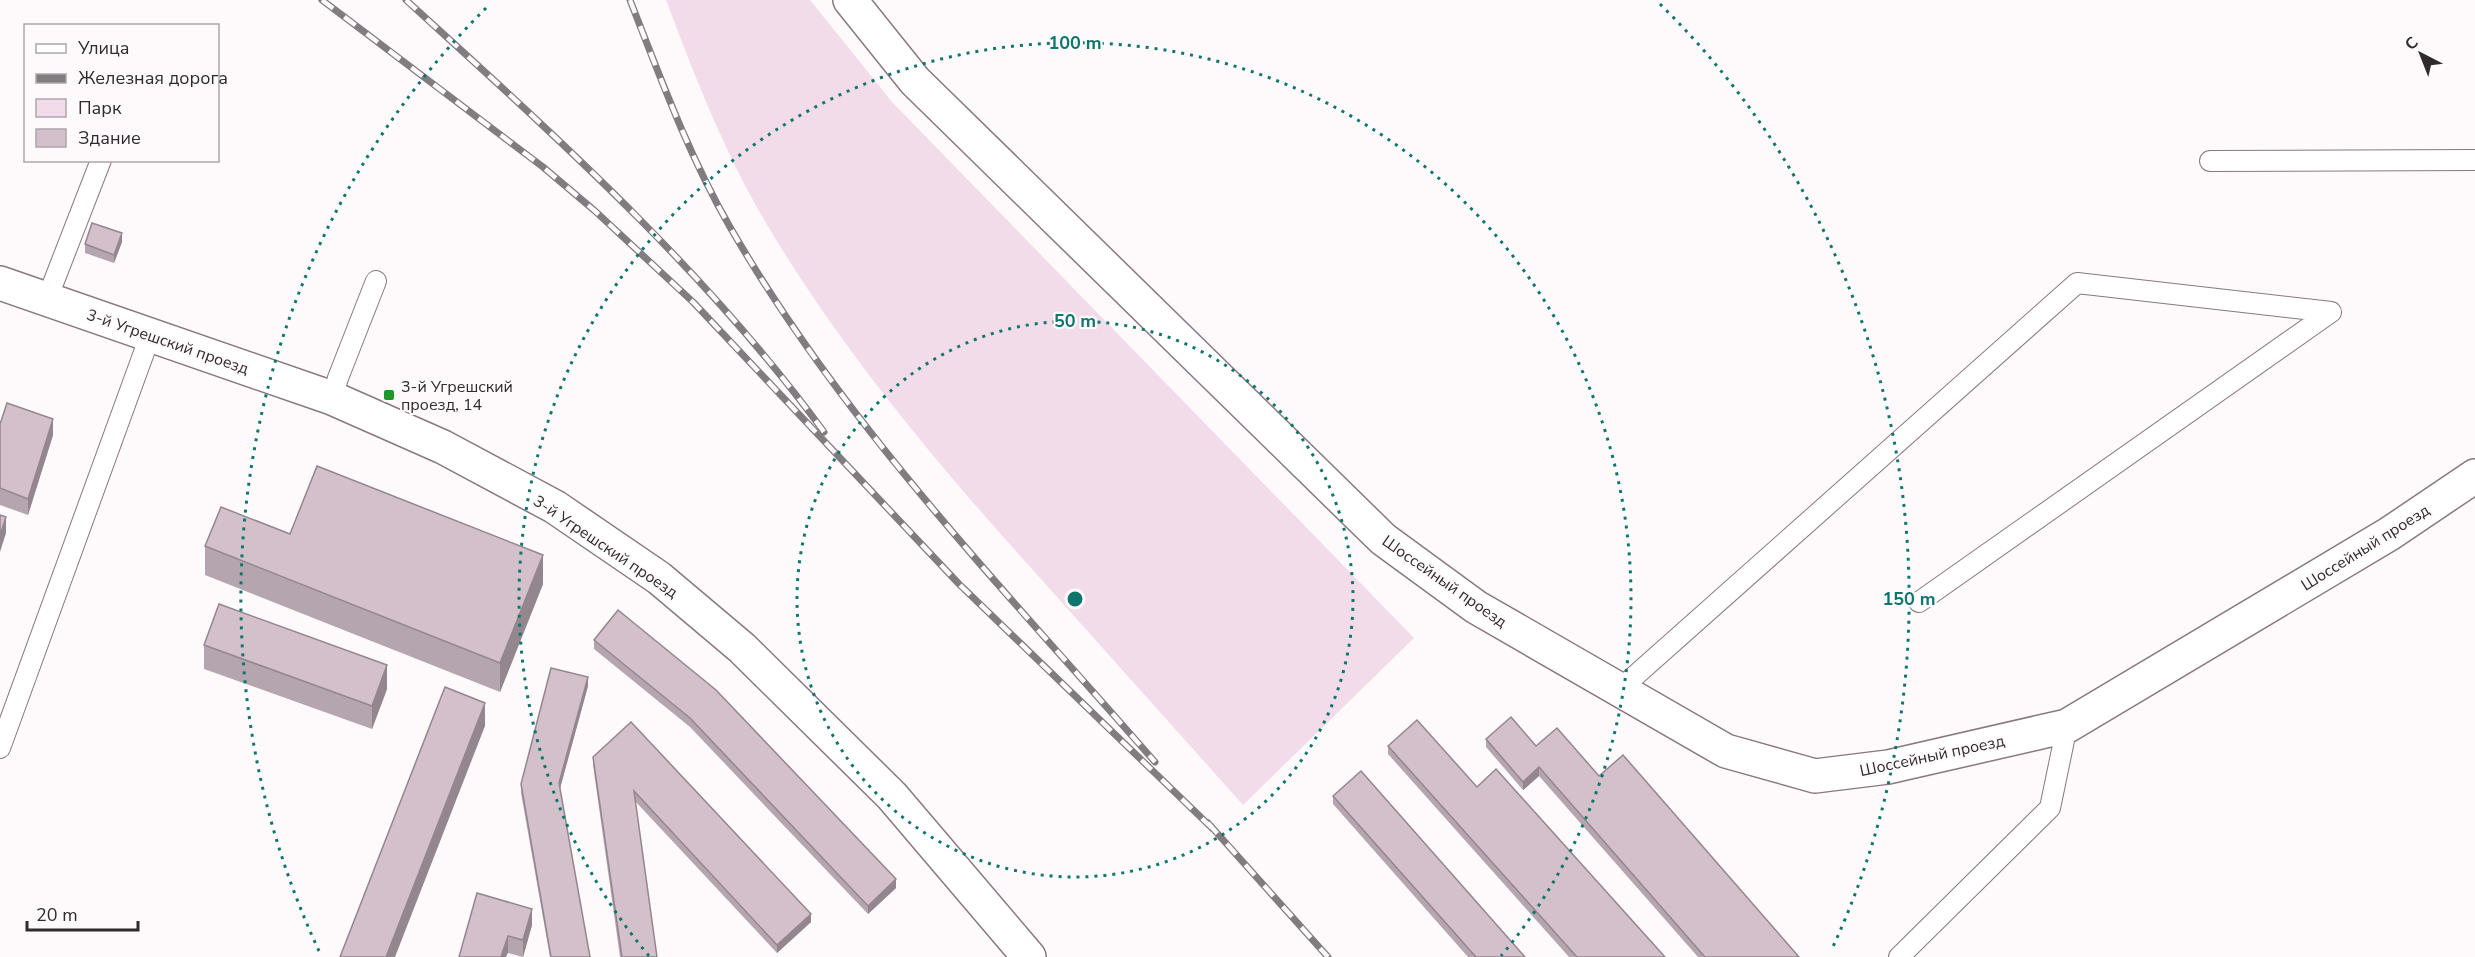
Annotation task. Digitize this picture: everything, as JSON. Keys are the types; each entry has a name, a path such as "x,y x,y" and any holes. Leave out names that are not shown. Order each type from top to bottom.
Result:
{"street":[{"name":"Шоссейный проезд","path":"850,0 915,81 1383,539 1476,607 1726,752 1815,776 1888,767 2067,726 2389,534 2475,477"},
{"name":"3-й Угрешский проезд","path":"0,283 332,398 443,447 555,507 659,578 742,648 892,796 1029,957"}],"lane":[{"path":"2210,161 2475,160"},
{"path":"47,299 100,162"},
{"path":"332,398 376,281"},
{"path":"1618,690 2077,283 2331,312 1919,602"},
{"path":"0,748 150,336"},
{"path":"1899,957 2050,808 2067,726"}],"green space":[{"path":"666,0 810,0 893,103 1414,638 1243,805 970,499 894,407 823,312 745,186 708,107"}],"building":[{"path":"92,223 122,233 114,255 85,244"},
{"path":"7,403 53,419 28,499 0,488 0,424"},
{"path":"317,466 543,555 500,663 205,546 221,507 290,534"},
{"path":"0,515 6,517 0,535"},
{"path":"219,604 387,665 372,706 204,645"},
{"path":"618,610 716,690 896,879 868,906 690,718 594,640"},
{"path":"551,668 588,677 559,783 590,957 551,957 521,784"},
{"path":"445,687 485,703 386,957 340,957"},
{"path":"1511,717 1536,746 1557,728 1599,776 1623,755 1799,957 1705,957 1539,767 1523,782 1486,739"},
{"path":"1417,720 1477,787 1496,769 1665,957 1577,957 1388,746"},
{"path":"631,722 811,914 777,945 634,791 657,957 622,957 593,757"},
{"path":"1361,771 1525,957 1476,957 1333,796"},
{"path":"477,893 532,909 523,940 508,936 501,957 459,957"}],"railway":[{"path":"322,0 543,167 595,211 693,302 959,584 1212,828"},
{"path":"406,0 572,153 678,259 778,372 824,432"},
{"path":"630,0 701,172 730,227 775,300 875,438 929,505 1155,762"},
{"path":"1208,823 1328,957"}],"place":[{"name":"3-й Угрешский проезд, 14","path":"389,395"}]}
